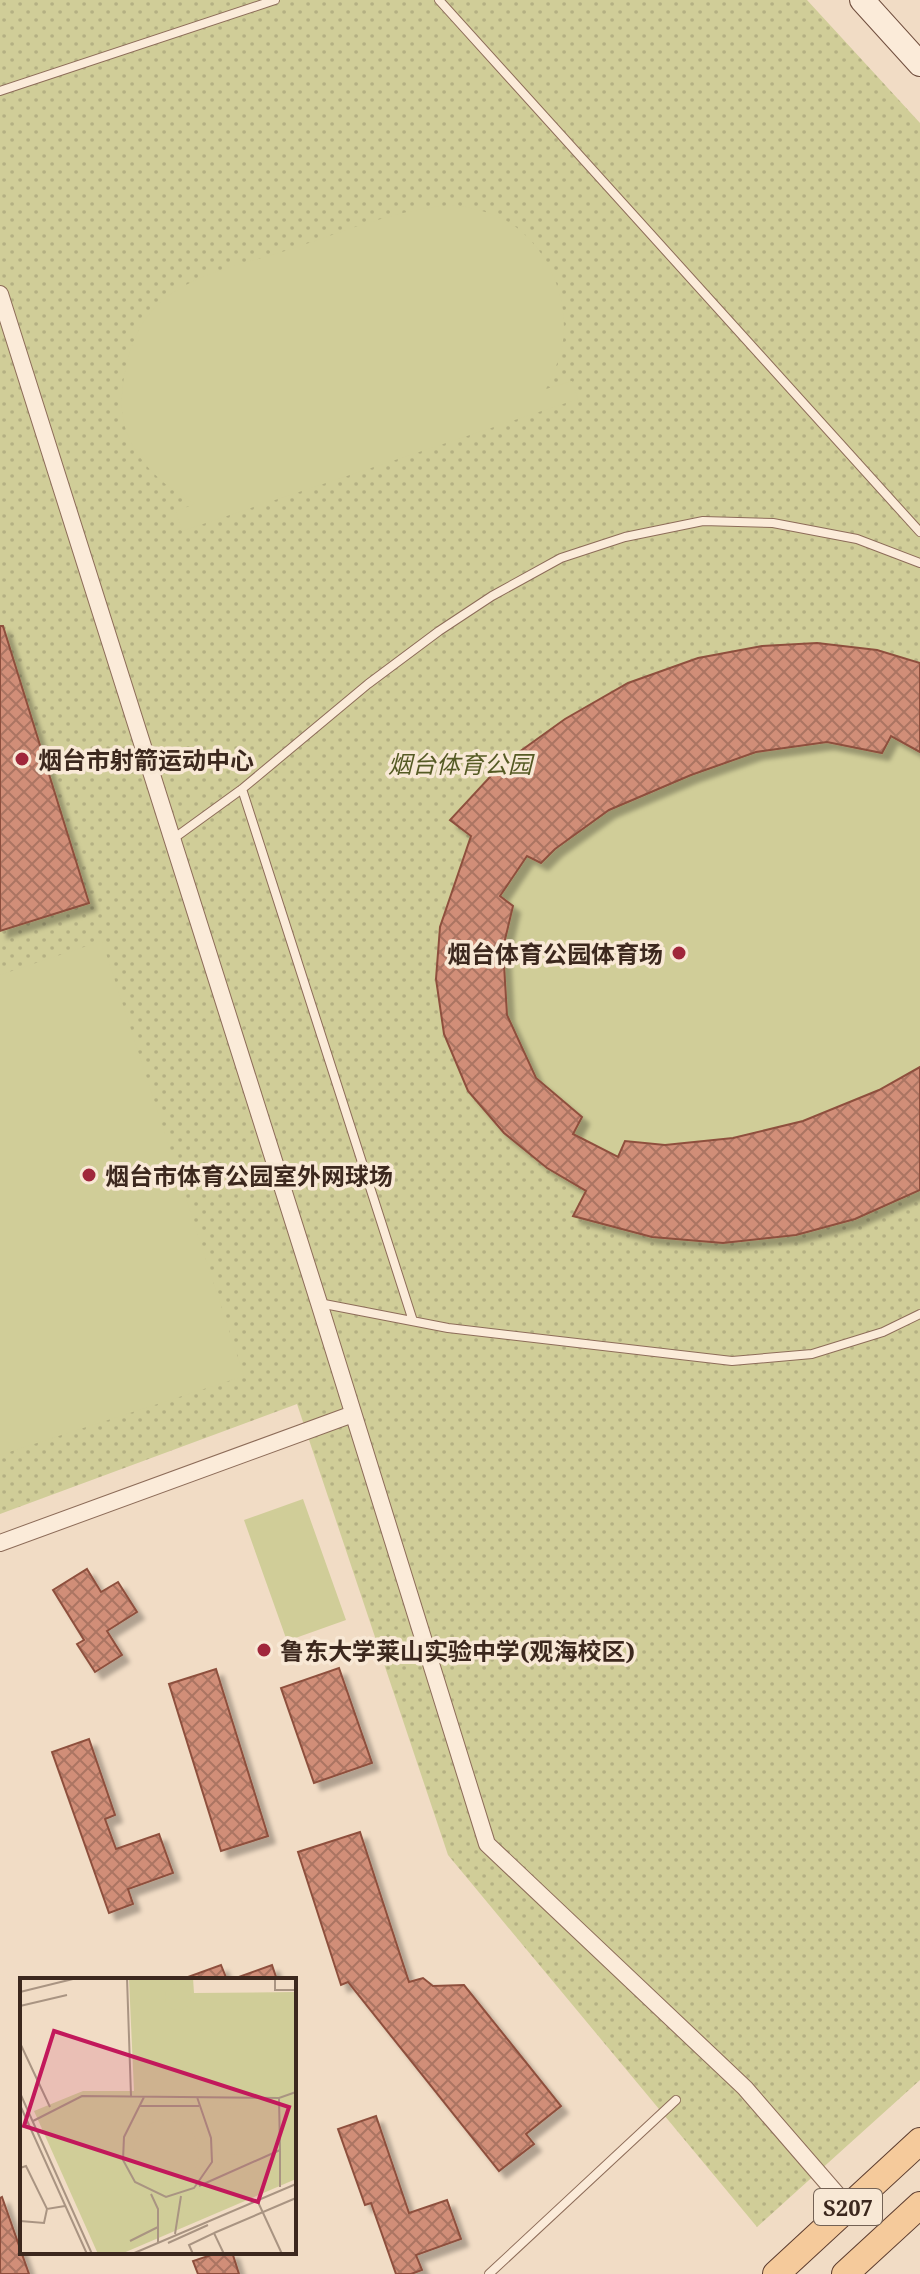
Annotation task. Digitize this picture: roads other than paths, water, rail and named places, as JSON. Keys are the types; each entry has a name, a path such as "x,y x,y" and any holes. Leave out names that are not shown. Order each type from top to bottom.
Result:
{"main road":[{"path":"862,0 920,64"},
{"name":"S207","path":"776,2274 920,2141"},
{"name":"S207","path":"845,2274 920,2205"}],"street":[{"path":"0,294 487,1844 745,2088 848,2207"},
{"path":"0,1543 353,1414"}],"lane":[{"path":"242,0 251,8"},
{"path":"0,91 275,0"},
{"path":"439,0 920,532"},
{"path":"173,839 242,789 415,649 492,596 561,558 625,537 703,521 773,523 857,539 920,563"},
{"path":"242,789 413,1321"},
{"path":"319,1303 413,1321 732,1361 812,1354 883,1332 920,1314"},
{"path":"489,2274 676,2100"}],"place":[{"name":"烟台市射箭运动中心","path":"22,759"},
{"name":"烟台体育公园体育场","path":"679,953"},
{"name":"烟台市体育公园室外网球场","path":"89,1175"},
{"name":"鲁东大学莱山实验中学(观海校区)","path":"264,1650"}],"park label":[{"name":"烟台体育公园","path":"460,763"}]}
